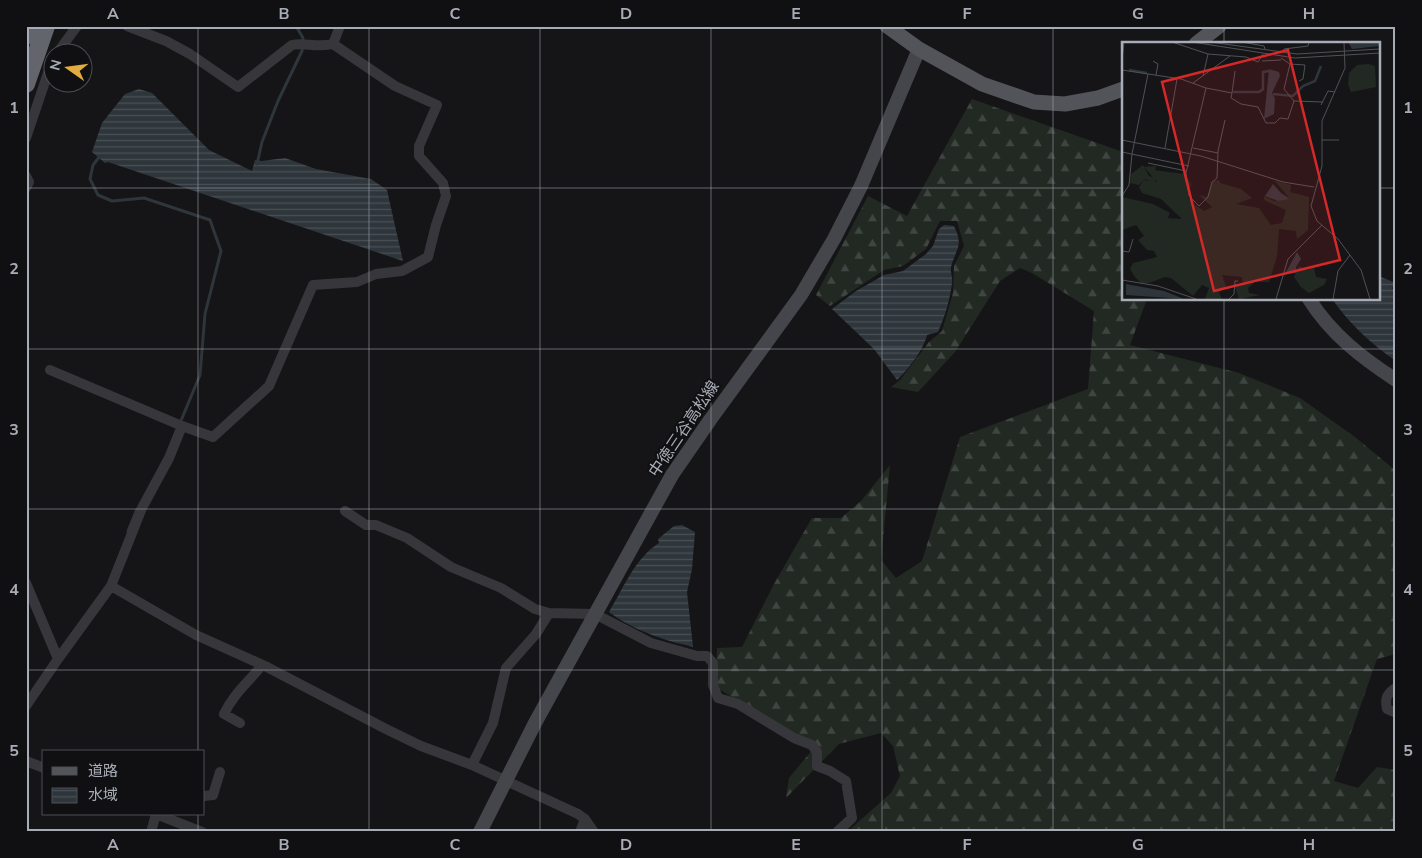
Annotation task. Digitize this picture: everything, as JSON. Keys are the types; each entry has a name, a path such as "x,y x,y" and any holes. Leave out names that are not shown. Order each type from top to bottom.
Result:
{"highway":[{"path":"26,36 30,26"},
{"path":"46,26 48,42"},
{"path":"26,84 42,67"}],"main road":[{"path":"887,26 919,49 982,84 1034,102 1065,104 1098,98 1122,89"},
{"path":"1199,42 1219,26"},
{"name":"中徳三谷高松線","path":"480,832 505,781 672,475 801,295 830,246 861,186 919,49"},
{"path":"1310,300 1334,332 1373,366 1396,380"}],"street":[{"path":"64,42 77,26"},
{"path":"50,370 182,426 213,437 269,386 313,285 357,282 376,274 402,271 428,257 436,224 446,196 443,184 419,156 419,146 437,105 396,86 333,44 318,46 292,45 238,87 190,54 127,26"},
{"path":"333,44 340,26"},
{"path":"26,138 42,85"},
{"path":"26,176 29,182 26,188"},
{"path":"26,706 111,586 142,508 169,458 182,426"},
{"path":"346,511 366,526 376,525 407,538 451,567 500,588 535,609 549,613 595,614 651,643 697,656 707,656 713,663 713,685 718,698 738,704 794,738 812,745 817,752 817,766 830,771 846,782 852,818 837,832"},
{"path":"26,584 58,659"},
{"path":"111,586 196,635 262,665 404,738 472,765 578,814 585,819 594,832"},
{"path":"472,765 493,723 506,668 536,634 549,613"},
{"path":"240,723 224,714 230,701 240,688 262,665"},
{"path":"1394,689 1387,694 1385,701 1387,709 1396,713"},
{"path":"26,761 42,767"},
{"path":"205,796 213,796 220,772"},
{"path":"151,832 159,816"},
{"path":"162,816 202,832"},
{"path":"580,832 585,819"}],"green space":[{"path":"972,99 1122,152 1122,300 1147,300 1130,345 1239,373 1300,398 1355,437 1396,471 1396,654 1377,659 1334,781 1358,788 1377,767 1396,770 1396,832 847,832 891,793 900,776 893,746 881,733 839,744 786,798 789,778 813,749 716,687 717,648 742,647 774,584 812,518 841,518 861,501 890,465 881,560 896,578 922,561 960,437 1088,389 1094,311 1032,273 1020,268 1000,281 955,352 918,392 891,387 900,380 929,342 942,331 953,293 954,266 964,246 957,221 940,221 926,249 903,266 884,270 830,306 816,295 868,196 907,216"}],"water":[{"path":"139,89 152,93 209,150 252,171 255,160 285,158 316,169 371,179 387,190 403,261 108,162 105,163 92,152 102,123 125,94"},
{"path":"944,225 954,226 959,243 951,267 952,283 947,308 938,332 927,335 923,347 915,359 897,380 874,349 832,309 856,291 884,275 903,271 926,254 933,246 939,229"},
{"path":"1380,276 1396,283 1392,288 1396,293 1396,361 1361,333 1333,300 1380,300"},
{"path":"682,525 695,532 692,569 687,592 693,647 646,633 609,612 636,565 659,543 658,539 674,526"}],"waterway":[{"path":"257,164 262,142 278,101 302,51 303,38 296,26"},
{"path":"100,156 93,165 90,179 98,195 112,201 144,198 210,220 221,251 205,314 200,375 180,423"},
{"path":"128,531 137,509"}]}
